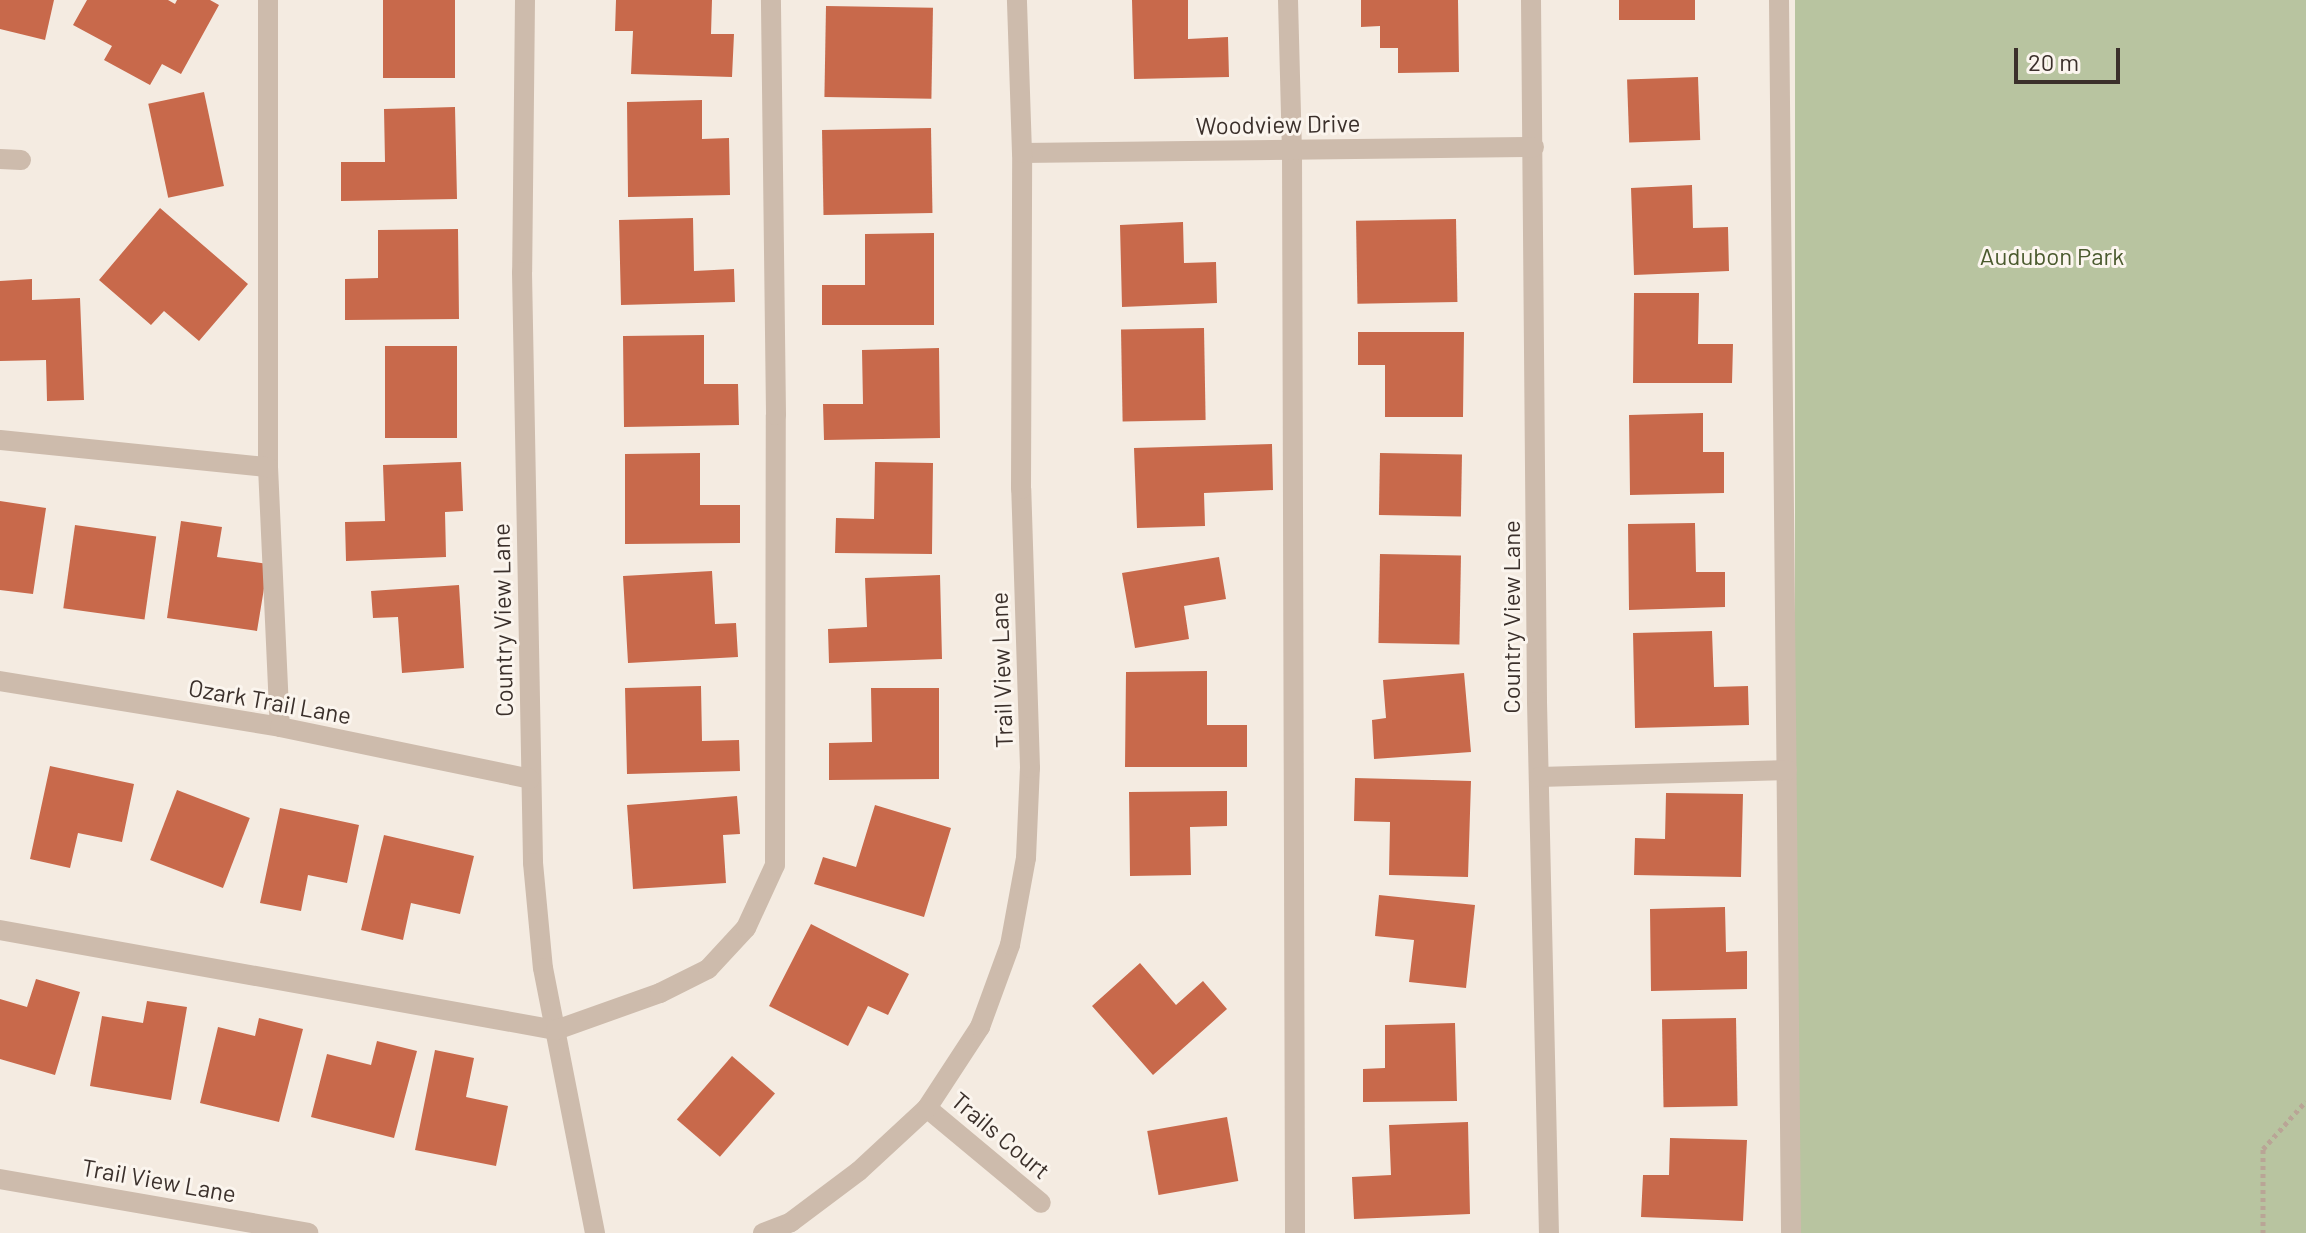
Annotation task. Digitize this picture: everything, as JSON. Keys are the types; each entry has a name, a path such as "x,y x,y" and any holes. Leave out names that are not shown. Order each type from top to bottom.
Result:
{"street":[{"path":"268,0 268,467 280,727"},
{"name":"Country View Lane","path":"525,0 522,272 533,863 543,968 595,1233"},
{"path":"0,930 556,1030 660,993 708,969 746,928 775,865 776,415 771,0"},
{"name":"Trail View Lane","path":"763,1233 791,1222 859,1171 927,1108 980,1027 1010,945 1026,858 1030,768 1021,489 1022,153 1017,0"},
{"path":"1288,0 1292,150 1295,1233"},
{"name":"Country View Lane","path":"1531,0 1539,777 1549,1233"},
{"path":"1779,0 1791,1233"},
{"name":"Woodview Drive","path":"1022,153 1534,147"},
{"path":"0,440 268,467"},
{"name":"Ozark Trail Lane","path":"0,681 280,727 530,779"},
{"path":"1539,777 1787,770"},
{"name":"Trails Court","path":"927,1108 1041,1203"},
{"name":"Trail View Lane","path":"0,1179 246,1228 308,1233"}],"path":[{"path":"2263,1233 2263,1149 2306,1101"}],"green space":[{"name":"Audubon Park","path":"1795,0 2306,0 2306,1233 1795,1233"}],"building":[{"path":"0,0 54,0 45,40 0,29"},
{"path":"87,0 168,0 175,4 177,0 210,0 219,5 181,74 162,64 150,85 104,60 112,46 73,25"},
{"path":"383,0 455,0 455,78 383,78"},
{"path":"616,0 712,0 711,34 734,34 732,77 631,74 633,31 615,31"},
{"path":"1132,0 1188,0 1188,39 1228,37 1229,77 1134,79"},
{"path":"1361,0 1458,0 1459,72 1398,73 1398,48 1380,48 1380,26 1361,27"},
{"path":"1619,0 1695,0 1695,20 1619,20"},
{"path":"826,6 933,8 931,99 824,97"},
{"path":"1698,77 1700,140 1629,142 1627,79"},
{"path":"204,92 224,186 168,198 148,104"},
{"path":"702,100 702,139 729,138 730,195 628,197 627,102"},
{"path":"455,107 457,199 341,201 341,162 385,162 384,109"},
{"path":"931,128 932,213 824,215 822,130"},
{"path":"1692,185 1693,228 1728,227 1729,271 1634,275 1631,188"},
{"path":"160,208 248,284 199,341 164,311 151,325 99,280"},
{"path":"693,218 694,271 734,269 735,302 621,305 619,220"},
{"path":"1456,219 1457,302 1357,304 1356,221"},
{"path":"1183,222 1184,263 1216,262 1217,303 1122,307 1120,225"},
{"path":"458,229 459,319 345,320 345,279 378,278 378,230"},
{"path":"934,233 934,325 822,325 822,285 865,285 865,234"},
{"path":"32,279 32,300 80,298 84,400 47,401 46,360 0,361 0,281"},
{"path":"1634,293 1699,293 1698,344 1733,344 1732,383 1633,383"},
{"path":"1204,328 1206,420 1123,421 1121,329"},
{"path":"1358,332 1464,332 1463,417 1385,417 1385,365 1358,365"},
{"path":"704,335 704,384 738,384 739,425 624,427 623,336"},
{"path":"385,346 457,346 457,438 385,438"},
{"path":"939,348 940,438 824,440 823,404 863,404 862,350"},
{"path":"1703,413 1703,452 1724,452 1724,493 1630,495 1629,415"},
{"path":"1272,444 1273,490 1204,493 1205,526 1137,528 1134,448"},
{"path":"700,453 700,505 740,505 740,543 625,544 625,454"},
{"path":"1380,453 1462,454 1461,516 1379,515"},
{"path":"461,462 463,511 445,512 446,557 346,561 345,522 385,521 383,465"},
{"path":"875,462 933,463 932,554 835,553 836,518 874,519"},
{"path":"0,501 46,508 33,594 0,590"},
{"path":"181,521 222,527 217,557 268,564 257,631 167,618"},
{"path":"1695,523 1696,572 1725,572 1725,607 1629,610 1628,524"},
{"path":"75,525 156,536 145,620 63,608"},
{"path":"1380,554 1461,555 1459,644 1378,643"},
{"path":"1219,557 1226,599 1184,606 1189,639 1135,648 1122,573"},
{"path":"712,571 715,624 736,623 738,657 628,663 623,576"},
{"path":"940,575 942,659 829,663 828,629 867,627 865,578"},
{"path":"459,585 464,668 402,673 398,617 373,618 371,591"},
{"path":"1712,631 1714,687 1748,686 1749,725 1635,728 1633,633"},
{"path":"1207,671 1207,725 1247,725 1247,767 1125,767 1126,672"},
{"path":"1464,673 1471,752 1374,759 1372,720 1386,718 1383,680"},
{"path":"701,686 702,741 739,740 740,771 627,774 625,688"},
{"path":"871,688 939,688 939,779 829,780 829,743 872,742"},
{"path":"50,766 134,784 122,842 78,833 70,868 30,859"},
{"path":"1355,778 1471,781 1468,877 1389,875 1390,822 1354,821"},
{"path":"177,790 250,818 223,888 150,860"},
{"path":"1227,791 1227,826 1190,827 1191,875 1130,876 1129,792"},
{"path":"1666,793 1743,794 1741,877 1634,875 1635,838 1665,839"},
{"path":"737,796 740,834 723,835 726,883 633,889 627,805"},
{"path":"875,805 951,828 924,917 814,884 823,857 856,867"},
{"path":"280,808 359,825 347,883 308,875 301,911 260,903"},
{"path":"384,835 474,856 460,914 411,903 403,940 361,930"},
{"path":"1379,895 1475,905 1466,988 1409,982 1414,940 1375,936"},
{"path":"1725,907 1726,952 1747,951 1747,989 1651,991 1650,909"},
{"path":"811,924 909,974 888,1015 868,1006 848,1046 769,1006"},
{"path":"1140,963 1176,1005 1203,981 1227,1009 1153,1075 1092,1006"},
{"path":"36,979 80,992 55,1075 0,1059 0,999 27,1007"},
{"path":"147,1001 187,1007 171,1100 90,1086 102,1016 143,1023"},
{"path":"259,1018 303,1029 279,1122 200,1103 218,1027 255,1036"},
{"path":"1736,1018 1738,1106 1664,1107 1662,1019"},
{"path":"1455,1023 1457,1101 1363,1102 1363,1069 1385,1068 1385,1025"},
{"path":"377,1041 417,1051 394,1138 311,1117 327,1054 371,1065"},
{"path":"435,1050 474,1058 466,1097 508,1106 496,1166 415,1150"},
{"path":"732,1056 775,1093 720,1157 677,1119"},
{"path":"1227,1117 1238,1181 1159,1195 1147,1131"},
{"path":"1468,1122 1470,1214 1354,1219 1352,1177 1391,1175 1389,1125"},
{"path":"1670,1138 1747,1140 1743,1221 1641,1217 1643,1175 1669,1175"}]}
